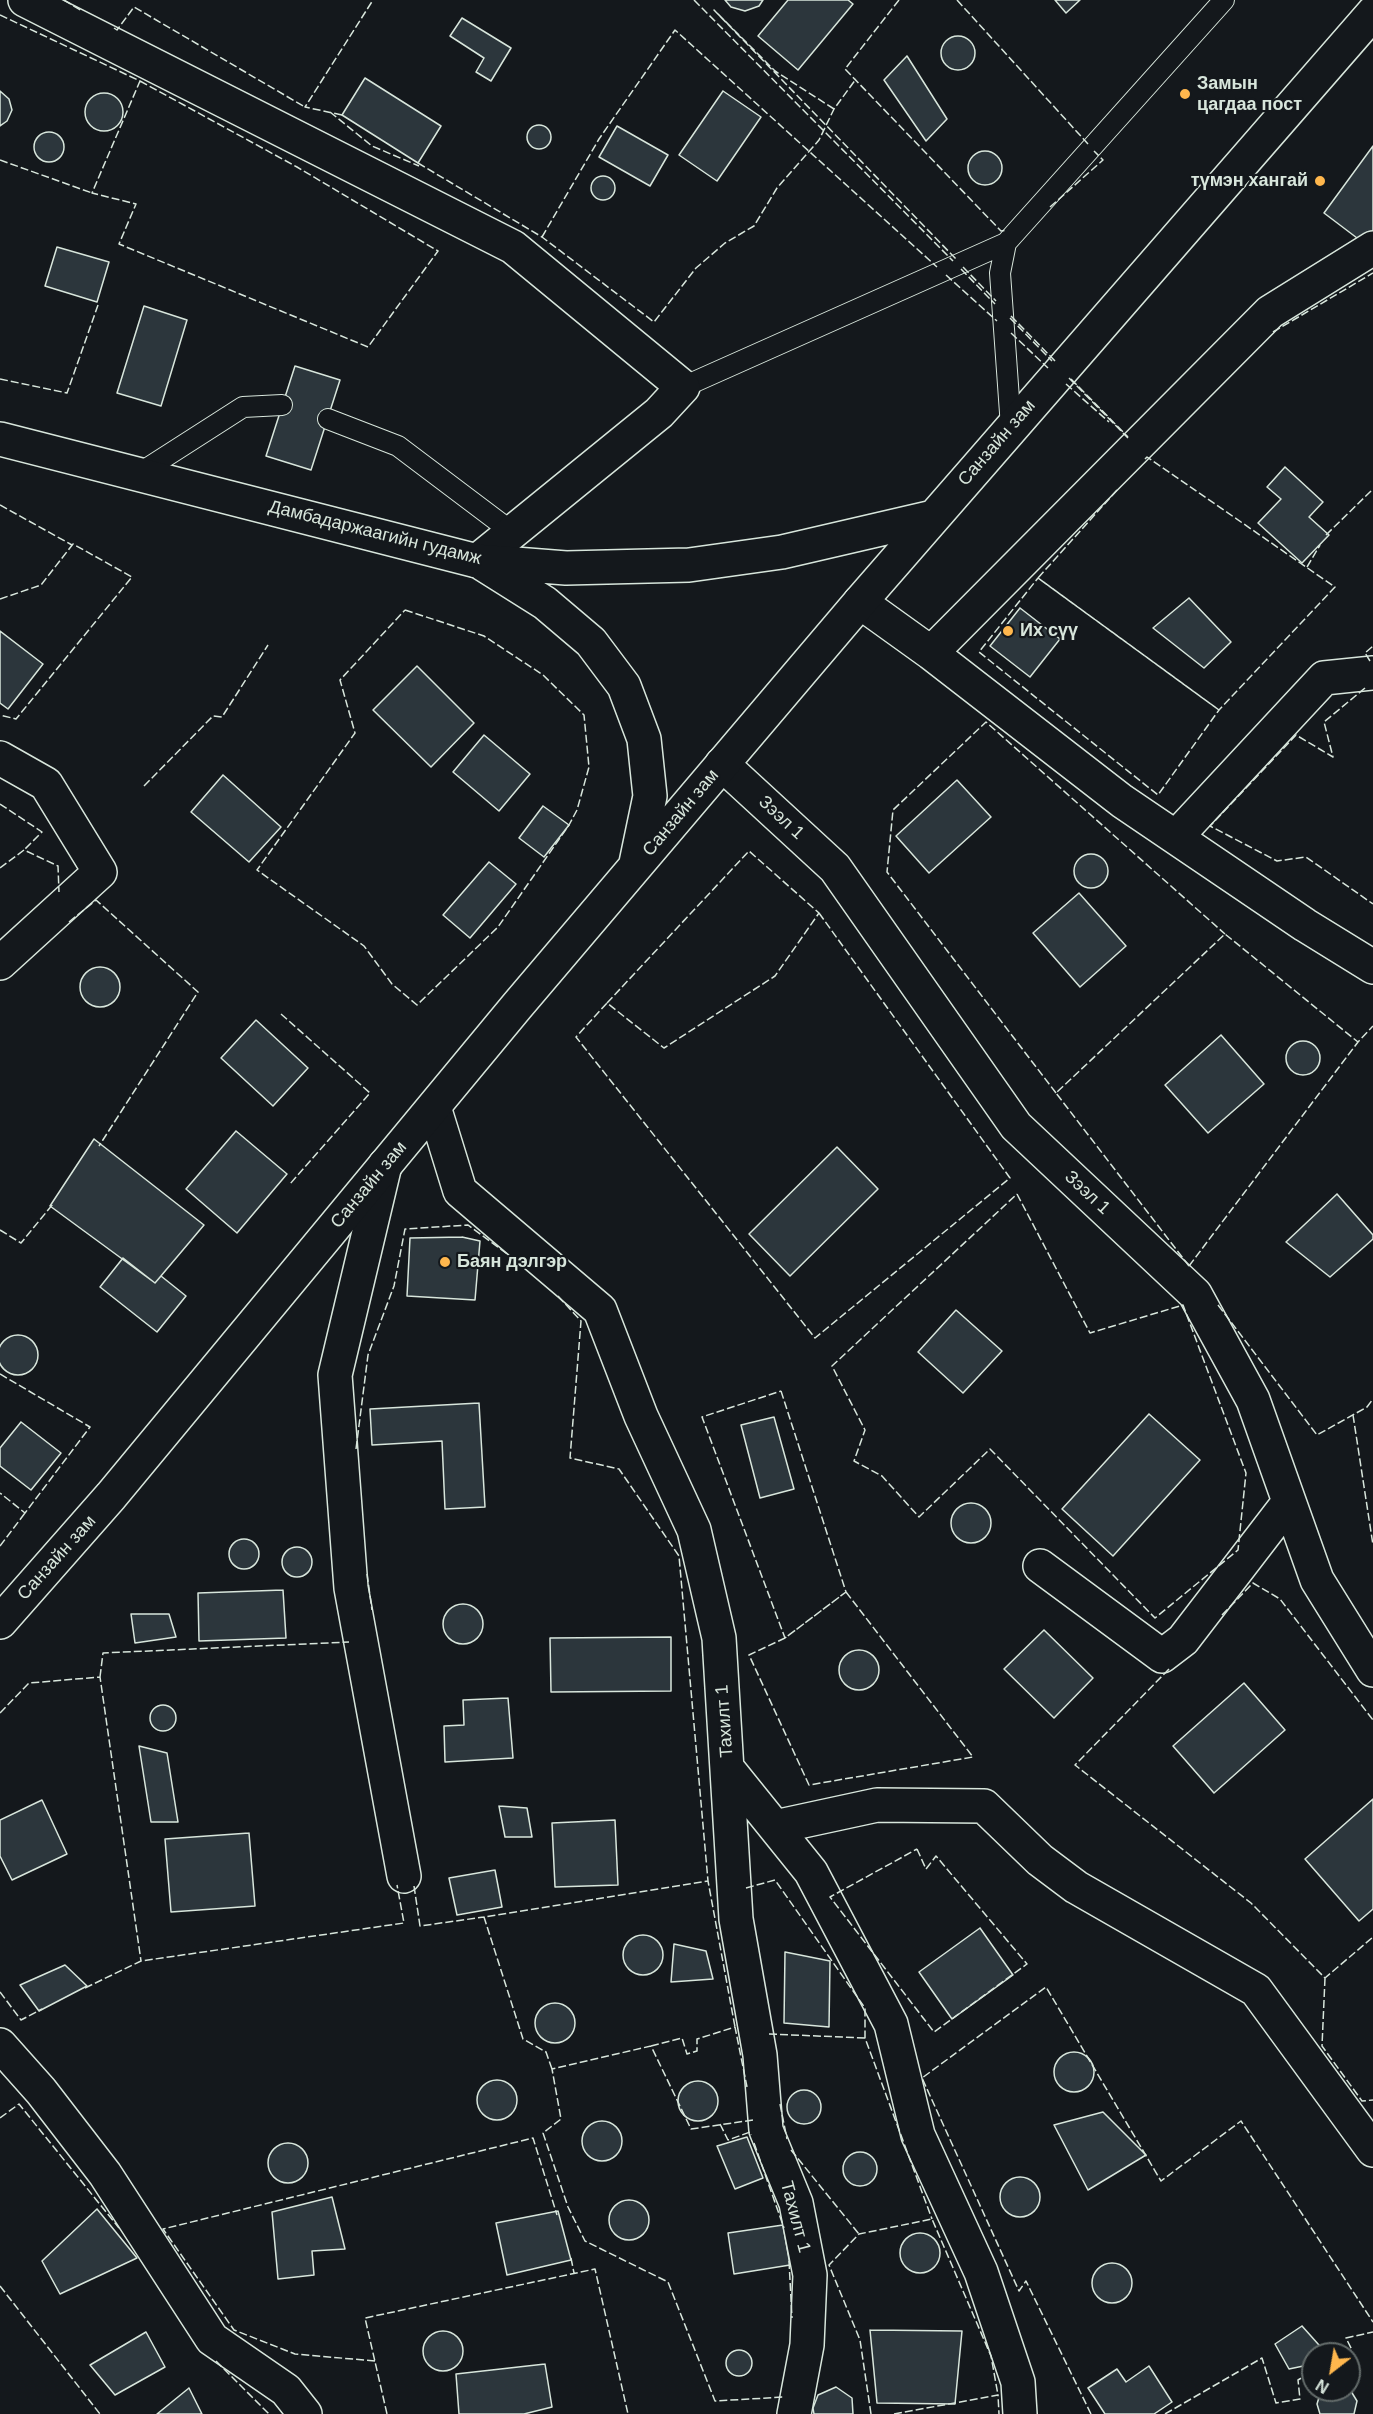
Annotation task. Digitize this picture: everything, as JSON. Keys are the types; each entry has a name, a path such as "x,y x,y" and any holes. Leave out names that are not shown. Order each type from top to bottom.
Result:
{"street":[{"path":"25,0 513,247 683,387 659,413 477,561 553,610 591,642 624,686 644,739 650,796 635,868"},
{"name":"Санзайн зам","path":"0,1622 111,1496 434,1107 860,602 1373,13"},
{"path":"931,653 1270,312 1373,248"},
{"name":"Дамбадаржаагийн гудамж","path":"0,439 477,561 566,568 689,565 782,552 933,517"},
{"path":"860,602 931,653 1122,801 1373,967"},
{"path":"1176,837 1324,678 1373,673"},
{"path":"0,758 46,784 100,872 0,963"},
{"name":"Зээл 1","path":"723,764 835,868 1016,1126 1194,1294 1253,1400 1317,1581 1368,1651"},
{"name":"Тахилт 1","path":"434,1107 460,1191 600,1310 641,1416 694,1530 719,1638 736,1920 759,2055 766,2130 796,2203 810,2275 807,2345 794,2414"},
{"path":"386,1165 335,1375 351,1588 404,1875"},
{"path":"1040,1566 1162,1656 1183,1640 1289,1502"},
{"path":"728,1769 811,1872 891,2024 918,2135 981,2272 1018,2382 1020,2414"},
{"path":"775,1827 877,1805 984,1806 1040,1860 1076,1887 1256,1990 1373,2150"},
{"path":"0,2045 41,2091 105,2174 212,2339 286,2390 305,2414"}],"lane":[{"path":"683,387 1006,243 1224,0"},
{"path":"1006,243 1000,273 1011,428"},
{"path":"140,473 243,407 282,405"},
{"path":"328,419 398,446 512,532"}],"building":[{"path":"725,0 763,0 759,6 745,11 731,7"},
{"path":"788,0 848,0 853,4 798,70 758,36"},
{"path":"1055,0 1080,0 1066,13"},
{"path":"462,18 511,48 491,81 476,72 484,58 450,36"},
{"path":"958,36 970,41 975,53 970,65 958,70 946,65 941,53 946,41"},
{"path":"907,56 947,119 926,141 884,80"},
{"path":"365,78 441,126 418,163 342,115"},
{"path":"0,91 9,99 12,110 7,121 0,126"},
{"path":"723,91 761,117 717,181 679,155"},
{"path":"104,93 117,99 123,112 117,125 104,131 91,125 85,112 91,99"},
{"path":"539,125 548,128 551,137 548,146 539,149 530,146 527,137 530,128"},
{"path":"617,126 668,155 650,186 599,157"},
{"path":"49,132 60,136 64,147 60,158 49,162 38,158 34,147 38,136"},
{"path":"1373,146 1373,232 1361,241 1324,213"},
{"path":"985,151 997,156 1002,168 997,180 985,185 973,180 968,168 973,156"},
{"path":"603,176 612,179 615,188 612,197 603,200 594,197 591,188 594,179"},
{"path":"57,247 109,262 97,302 45,286"},
{"path":"144,306 187,320 161,406 117,393"},
{"path":"295,366 340,380 311,470 266,456"},
{"path":"1285,467 1323,502 1309,517 1329,535 1302,563 1258,523 1281,499 1267,487"},
{"path":"1189,598 1231,642 1204,668 1153,628"},
{"path":"1020,608 1060,639 1030,677 990,646"},
{"path":"0,631 43,664 8,709 0,703"},
{"path":"417,666 474,723 431,767 373,710"},
{"path":"484,735 530,774 499,811 453,772"},
{"path":"223,775 281,827 249,862 191,812"},
{"path":"957,780 991,817 929,873 896,836"},
{"path":"543,806 569,825 544,857 519,838"},
{"path":"1091,854 1103,859 1108,871 1103,883 1091,888 1079,883 1074,871 1079,859"},
{"path":"489,862 516,884 470,938 443,915"},
{"path":"1079,893 1126,946 1080,987 1033,933"},
{"path":"100,967 108,968 114,973 119,979 119,995 114,1001 108,1006 100,1007 92,1006 86,1001 81,995 80,987 81,979 86,973 92,968"},
{"path":"256,1020 308,1068 273,1106 221,1058"},
{"path":"1221,1035 1264,1084 1208,1133 1165,1085"},
{"path":"1303,1041 1315,1046 1320,1058 1315,1070 1303,1075 1291,1070 1286,1058 1291,1046"},
{"path":"236,1131 287,1174 237,1233 186,1189"},
{"path":"94,1139 204,1225 155,1283 50,1206"},
{"path":"837,1147 878,1189 790,1276 749,1234"},
{"path":"1337,1194 1373,1235 1373,1239 1330,1277 1286,1242"},
{"path":"462,1237 480,1241 475,1300 407,1296 410,1238"},
{"path":"123,1258 155,1283 161,1276 186,1296 157,1332 100,1287"},
{"path":"956,1310 1002,1351 963,1393 918,1352"},
{"path":"18,1335 32,1341 38,1355 32,1369 18,1375 4,1369 -2,1355 4,1341"},
{"path":"479,1403 485,1507 445,1509 442,1441 372,1445 370,1409"},
{"path":"1149,1414 1200,1460 1113,1556 1062,1509"},
{"path":"774,1417 794,1489 760,1498 741,1425"},
{"path":"21,1422 61,1453 31,1490 0,1466 0,1448"},
{"path":"971,1503 979,1504 985,1509 990,1515 990,1531 985,1537 979,1542 971,1543 963,1542 957,1537 952,1531 951,1523 952,1515 957,1509 963,1504"},
{"path":"244,1539 255,1543 259,1554 255,1565 244,1569 233,1565 229,1554 233,1543"},
{"path":"297,1547 308,1551 312,1562 308,1573 297,1577 286,1573 282,1562 286,1551"},
{"path":"283,1590 286,1638 199,1641 198,1593"},
{"path":"463,1604 471,1605 477,1610 482,1616 482,1632 477,1638 471,1643 463,1644 455,1643 449,1638 444,1632 443,1624 444,1616 449,1610 455,1605"},
{"path":"131,1614 169,1614 176,1637 135,1643"},
{"path":"1044,1630 1093,1678 1054,1718 1004,1669"},
{"path":"671,1637 671,1691 551,1692 550,1638"},
{"path":"859,1650 867,1651 873,1656 878,1662 878,1678 873,1684 867,1689 859,1690 851,1689 845,1684 840,1678 839,1670 840,1662 845,1656 851,1651"},
{"path":"1244,1683 1285,1730 1214,1793 1173,1746"},
{"path":"508,1698 513,1758 445,1762 444,1726 464,1725 463,1700"},
{"path":"163,1705 172,1709 176,1718 172,1727 163,1731 154,1727 150,1718 154,1709"},
{"path":"139,1746 167,1753 178,1822 151,1822"},
{"path":"1373,1799 1373,1909 1359,1921 1305,1859"},
{"path":"42,1800 67,1854 12,1880 0,1856 0,1820"},
{"path":"499,1806 527,1808 532,1837 505,1837"},
{"path":"615,1820 618,1885 555,1887 552,1823"},
{"path":"249,1833 255,1906 171,1912 165,1839"},
{"path":"495,1870 502,1907 457,1915 449,1878"},
{"path":"980,1928 1013,1975 952,2019 919,1972"},
{"path":"643,1935 651,1936 657,1941 662,1947 662,1963 657,1969 651,1974 643,1975 635,1974 629,1969 624,1963 623,1955 624,1947 629,1941 635,1936"},
{"path":"674,1944 706,1951 713,1979 671,1982"},
{"path":"785,1952 830,1961 829,2027 784,2023"},
{"path":"65,1965 87,1986 39,2011 20,1985"},
{"path":"555,2003 563,2004 569,2009 574,2015 574,2031 569,2037 563,2042 555,2043 547,2042 541,2037 536,2031 535,2023 536,2015 541,2009 547,2004"},
{"path":"1074,2052 1082,2053 1088,2058 1093,2064 1093,2080 1088,2086 1082,2091 1074,2092 1066,2091 1060,2086 1055,2080 1054,2072 1055,2064 1060,2058 1066,2053"},
{"path":"497,2080 505,2081 511,2086 516,2092 516,2108 511,2114 505,2119 497,2120 489,2119 483,2114 478,2108 477,2100 478,2092 483,2086 489,2081"},
{"path":"698,2081 706,2082 712,2087 717,2093 717,2109 712,2115 706,2120 698,2121 690,2120 684,2115 679,2109 678,2101 679,2093 684,2087 690,2082"},
{"path":"804,2090 816,2095 821,2107 816,2119 804,2124 792,2119 787,2107 792,2095"},
{"path":"1103,2112 1146,2155 1088,2190 1054,2125"},
{"path":"602,2121 610,2122 616,2127 621,2133 621,2149 616,2155 610,2160 602,2161 594,2160 588,2155 583,2149 582,2141 583,2133 588,2127 594,2122"},
{"path":"747,2137 763,2178 735,2189 717,2146"},
{"path":"288,2143 296,2144 302,2149 307,2155 307,2171 302,2177 296,2182 288,2183 280,2182 274,2177 269,2171 268,2163 269,2155 274,2149 280,2144"},
{"path":"860,2152 872,2157 877,2169 872,2181 860,2186 848,2181 843,2169 848,2157"},
{"path":"1020,2177 1028,2178 1034,2183 1039,2189 1039,2205 1034,2211 1028,2216 1020,2217 1012,2216 1006,2211 1001,2205 1000,2197 1001,2189 1006,2183 1012,2178"},
{"path":"332,2197 345,2249 312,2251 314,2275 278,2279 272,2212"},
{"path":"629,2200 637,2201 643,2206 648,2212 648,2228 643,2234 637,2239 629,2240 621,2239 615,2234 610,2228 609,2220 610,2212 615,2206 621,2201"},
{"path":"97,2209 137,2258 60,2294 42,2261"},
{"path":"558,2211 571,2260 507,2275 496,2223"},
{"path":"783,2225 790,2265 734,2274 728,2233"},
{"path":"920,2233 928,2234 934,2239 939,2245 939,2261 934,2267 928,2272 920,2273 912,2272 906,2267 901,2261 900,2253 901,2245 906,2239 912,2234"},
{"path":"1112,2263 1120,2264 1126,2269 1131,2275 1131,2291 1126,2297 1120,2302 1112,2303 1104,2302 1098,2297 1093,2291 1092,2283 1093,2275 1098,2269 1104,2264"},
{"path":"1302,2326 1316,2342 1301,2342 1301,2366 1289,2369 1275,2344"},
{"path":"870,2330 962,2331 955,2404 877,2403"},
{"path":"443,2331 451,2332 457,2337 462,2343 462,2359 457,2365 451,2370 443,2371 435,2370 429,2365 424,2359 423,2351 424,2343 429,2337 435,2332"},
{"path":"146,2332 165,2367 115,2395 90,2365"},
{"path":"739,2350 748,2354 752,2363 748,2372 739,2376 730,2372 726,2363 730,2354"},
{"path":"545,2364 552,2407 524,2414 459,2414 456,2374"},
{"path":"1149,2366 1172,2402 1154,2414 1105,2414 1088,2388 1117,2369 1126,2382"},
{"path":"836,2387 852,2398 853,2414 814,2414 813,2408 818,2395"},
{"path":"189,2388 202,2414 157,2414"},
{"path":"1318,2402 1357,2402 1354,2414 1320,2414"}],"fence":[{"path":"64,0 82,11"},
{"path":"342,115 305,107 373,0"},
{"path":"694,0 953,261"},
{"path":"899,0 845,69 1001,231 1007,230"},
{"path":"957,0 1088,144"},
{"path":"114,28 117,30 134,7 305,107"},
{"path":"834,109 775,71 714,10 957,260"},
{"path":"0,15 140,81"},
{"path":"542,237 599,139 675,30 937,267"},
{"path":"418,163 542,237 654,322 696,268 725,243 754,226 777,188 819,140 834,109 856,79"},
{"path":"140,81 297,167 438,251 368,347 119,244 136,204 92,193 140,81"},
{"path":"330,112 372,146 419,166"},
{"path":"1050,207 1103,160 1094,151"},
{"path":"0,160 92,193"},
{"path":"963,267 996,301"},
{"path":"961,269 995,304"},
{"path":"1273,332 1373,273"},
{"path":"946,275 997,321"},
{"path":"0,379 67,393 98,305"},
{"path":"1011,316 1055,361"},
{"path":"1010,318 1052,361"},
{"path":"1011,333 1048,368"},
{"path":"1069,378 1128,438"},
{"path":"1071,379 1128,437"},
{"path":"1066,384 1109,422"},
{"path":"1145,459 1147,457 1335,587 1219,710 1158,795 979,652 1038,578 1219,710"},
{"path":"1326,535 1373,489"},
{"path":"1117,490 1038,578 1219,710"},
{"path":"0,505 72,545"},
{"path":"0,599 41,585 73,544 132,577 16,719 0,715"},
{"path":"1307,567 1320,545"},
{"path":"405,610 484,636 543,675 584,715 589,767 577,810 569,825 498,927 417,1005 392,984 364,946 257,870 355,733 340,680 405,610"},
{"path":"144,786 213,716 222,717 268,645"},
{"path":"1370,661 1365,653 1373,646"},
{"path":"1365,688 1324,722 1333,757 1296,735 1210,826 1277,861 1306,857 1373,904"},
{"path":"1056,1093 887,872 893,810 986,722 1225,934"},
{"path":"0,804 42,832 24,850"},
{"path":"0,868 24,850 58,866 59,892"},
{"path":"607,1003 749,851 819,913"},
{"path":"69,922 96,900 198,992 99,1146"},
{"path":"819,913 1010,1178 815,1338 576,1037 607,1003 664,1048 775,976 819,913"},
{"path":"1189,1266 1056,1093 1225,934 1358,1042"},
{"path":"281,1014 370,1093 290,1184"},
{"path":"1189,1266 1358,1042 1373,1026"},
{"path":"1017,1194 1090,1333 1183,1305 1246,1473 1238,1550 1155,1618 990,1449 919,1517 882,1476 854,1461 865,1430 832,1366 1017,1194"},
{"path":"0,1230 21,1243 53,1204"},
{"path":"356,1449 368,1355 394,1286 405,1229 468,1225 522,1265"},
{"path":"558,1296 581,1321 570,1458 619,1469 679,1556 708,1881"},
{"path":"1218,1305 1317,1435 1367,1407 1373,1399"},
{"path":"0,1374 90,1427 25,1513 0,1493"},
{"path":"781,1391 846,1592 785,1638 702,1417 781,1391"},
{"path":"1353,1415 1373,1545"},
{"path":"0,1546 25,1513 23,1511"},
{"path":"367,1574 372,1610"},
{"path":"1222,1615 1253,1583 1280,1599 1373,1720"},
{"path":"846,1592 973,1757 809,1785 749,1655 785,1638 846,1592"},
{"path":"100,1677 103,1653 349,1642"},
{"path":"1169,1669 1075,1765 1251,1903 1325,1978 1373,1937"},
{"path":"0,1713 29,1683 100,1677 141,1961"},
{"path":"917,1849 926,1869 936,1856 1027,1964 934,2032 830,1897 917,1849"},
{"path":"746,1888 775,1880 865,2008 865,2038 932,2219"},
{"path":"552,2069 546,2052 523,2039 484,1917 708,1881 735,2027"},
{"path":"85,1988 141,1961 404,1923 397,1885"},
{"path":"414,1886 420,1926 484,1917"},
{"path":"1325,1978 1322,2046 1362,2101 1373,2100"},
{"path":"1091,2414 1026,2281 1019,2291 922,2078 1046,1987 1161,2181 1241,2121 1373,2322"},
{"path":"0,1992 21,2020 42,2009"},
{"path":"651,2046 682,2038 687,2054 697,2051 697,2039 735,2027 747,2087"},
{"path":"769,2034 865,2038"},
{"path":"753,2120 691,2129 651,2046 552,2069 561,2119 543,2133 568,2207 585,2241 668,2282 715,2401 784,2397"},
{"path":"0,2118 19,2104 119,2228"},
{"path":"780,2104 787,2139"},
{"path":"720,2124 728,2140 750,2132 751,2135"},
{"path":"375,2361 295,2354 234,2330 163,2229 533,2138 557,2215"},
{"path":"754,2143 784,2228"},
{"path":"791,2150 859,2234"},
{"path":"871,2414 860,2340 829,2265 859,2234 932,2219 991,2356 998,2395"},
{"path":"571,2258 574,2273"},
{"path":"789,2261 792,2318"},
{"path":"387,2414 365,2318 595,2269 628,2414"},
{"path":"0,2286 100,2414"},
{"path":"1348,2342 1346,2338 1373,2332"},
{"path":"1165,2414 1262,2358 1276,2403 1300,2399 1298,2380 1301,2378"},
{"path":"216,2361 269,2414"},
{"path":"894,2414 998,2395 999,2414"}],"place":[{"name":"Замын цагдаа пост","path":"1185,94"},
{"name":"түмэн хангай","path":"1320,181"},
{"name":"Их сүү","path":"1008,631"},
{"name":"Баян дэлгэр","path":"445,1262"}]}
